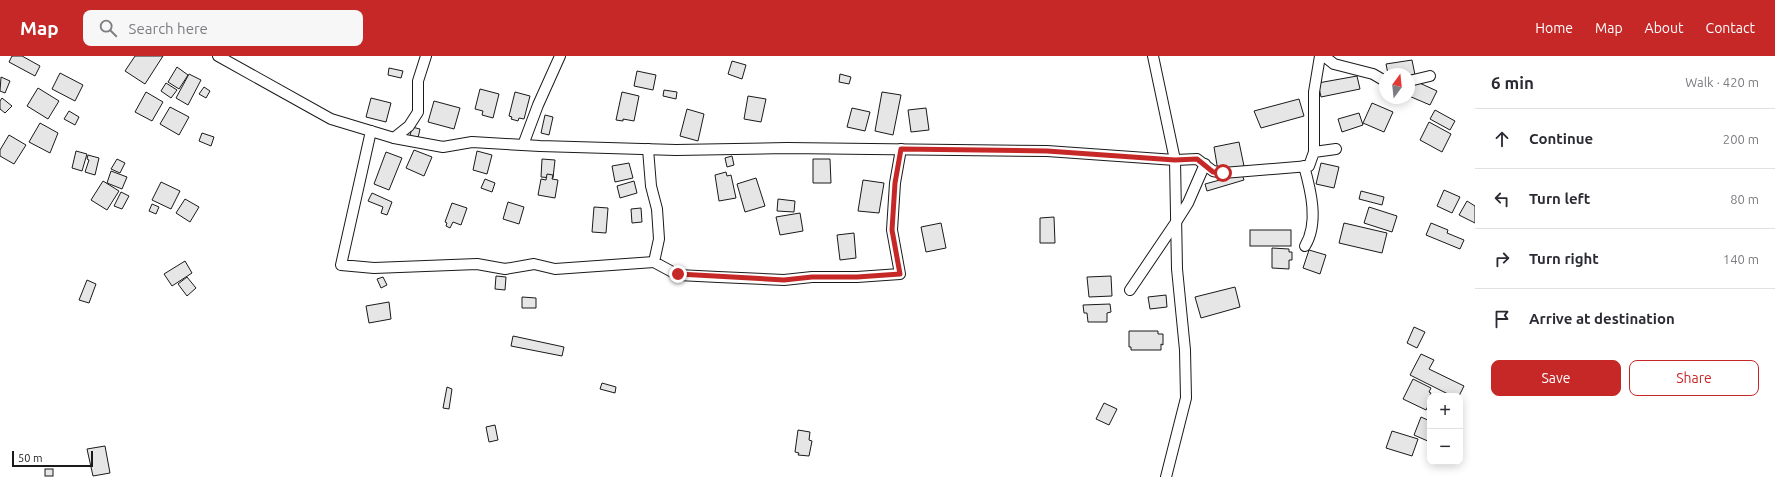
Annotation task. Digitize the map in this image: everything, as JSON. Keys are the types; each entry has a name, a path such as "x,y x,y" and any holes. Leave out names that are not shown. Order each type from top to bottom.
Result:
{"street":[{"path":"218,56 331,119 394,138 443,147 472,142 648,149 787,148 1047,151 1175,160 1197,159 1213,172 1223,173 1309,166 1314,152 1314,92 1320,56"},
{"path":"394,138 409,126 418,112 418,81 426,56"},
{"path":"523,145 538,105 560,56"},
{"path":"1153,56 1175,160 1177,269 1186,350 1186,398 1166,477"},
{"path":"1324,56 1334,64 1373,74 1379,78"},
{"path":"1415,79 1430,76"},
{"path":"371,132 341,265 374,268 477,264 505,269 534,264 555,269 654,262 678,274 784,280 812,277 870,277 900,274 892,230 895,183 901,149"},
{"path":"648,149 651,186 657,209 659,239 654,262"},
{"path":"1314,152 1336,149"},
{"path":"1130,290 1154,257 1188,203 1205,164"},
{"path":"1304,166 1311,190 1313,213 1310,237 1305,246"}],"building":[{"path":"12,56 22,56 40,66 35,76 9,62"},
{"path":"135,56 163,56 145,84 125,71"},
{"path":"1412,60 1414,68 1387,68 1386,64"},
{"path":"732,61 746,65 742,79 728,74"},
{"path":"177,67 188,75 179,89 168,82"},
{"path":"389,68 403,71 401,78 388,75"},
{"path":"637,71 656,75 653,90 634,86"},
{"path":"60,73 83,85 75,101 52,89"},
{"path":"189,74 201,80 188,105 176,98"},
{"path":"840,74 851,77 849,84 839,82"},
{"path":"1357,76 1360,89 1321,97 1318,83"},
{"path":"1,77 10,81 5,93 0,91"},
{"path":"1415,81 1437,91 1430,105 1415,99"},
{"path":"166,83 177,90 171,98 161,91"},
{"path":"204,87 210,91 206,98 199,94"},
{"path":"38,88 59,101 48,119 27,106"},
{"path":"480,89 499,94 493,118 482,115 483,111 475,109"},
{"path":"664,90 677,92 676,99 663,96"},
{"path":"146,92 163,102 152,121 135,112"},
{"path":"515,92 530,96 524,119 519,118 518,121 511,119 512,117 509,116"},
{"path":"622,92 639,96 634,121 623,119 623,121 616,120"},
{"path":"882,92 901,95 893,135 875,131"},
{"path":"748,96 766,99 761,122 744,119"},
{"path":"2,98 12,106 5,113 0,109 0,101"},
{"path":"371,98 391,103 386,122 366,117"},
{"path":"1299,99 1304,116 1261,128 1254,111"},
{"path":"434,101 460,108 454,129 428,122"},
{"path":"1372,103 1393,112 1384,132 1363,123"},
{"path":"170,107 189,117 179,135 160,124"},
{"path":"852,108 870,112 865,131 847,127"},
{"path":"926,108 929,130 911,132 908,110"},
{"path":"687,109 704,114 698,141 680,136"},
{"path":"1435,110 1455,121 1450,130 1430,119"},
{"path":"69,111 79,117 75,125 64,119"},
{"path":"1359,113 1363,125 1342,132 1338,119"},
{"path":"545,115 553,117 549,135 541,133"},
{"path":"1429,122 1451,134 1442,152 1420,140"},
{"path":"40,123 58,133 50,153 29,142"},
{"path":"412,127 420,129 418,138 410,136"},
{"path":"202,133 214,137 211,146 199,141"},
{"path":"9,135 26,145 14,164 0,156 0,150"},
{"path":"1239,142 1244,166 1218,171 1214,147"},
{"path":"414,150 432,157 424,176 406,168"},
{"path":"76,151 87,154 82,171 72,168"},
{"path":"477,151 492,155 487,174 473,170"},
{"path":"386,152 402,158 389,190 374,184"},
{"path":"88,155 99,158 95,175 85,172 89,160 87,159"},
{"path":"732,156 734,165 727,167 725,158"},
{"path":"117,159 125,163 120,173 111,169"},
{"path":"542,159 555,160 553,178 541,177"},
{"path":"813,159 830,159 831,183 813,183"},
{"path":"629,163 633,178 615,182 612,166"},
{"path":"1321,163 1339,167 1334,188 1316,184"},
{"path":"111,171 127,177 122,189 107,183"},
{"path":"726,172 727,176 731,175 736,198 719,201 715,175"},
{"path":"547,174 553,175 552,179 558,180 555,198 538,195 541,179 546,180"},
{"path":"1242,174 1244,180 1207,191 1205,184"},
{"path":"756,178 765,206 745,212 737,184"},
{"path":"485,179 495,183 492,192 481,188"},
{"path":"863,180 884,183 879,213 858,211"},
{"path":"103,181 119,191 107,210 91,200"},
{"path":"634,181 637,193 620,198 617,186"},
{"path":"161,182 180,191 171,209 152,200"},
{"path":"1444,190 1460,197 1452,213 1437,206"},
{"path":"1361,191 1384,197 1382,205 1359,199"},
{"path":"121,192 129,196 122,209 114,206"},
{"path":"372,193 392,202 387,215 381,213 383,207 368,201"},
{"path":"185,199 199,207 190,222 176,213"},
{"path":"778,199 795,201 794,212 777,211"},
{"path":"1467,201 1475,206 1475,223 1459,215"},
{"path":"508,202 524,207 519,224 503,219"},
{"path":"452,203 467,208 461,225 453,222 450,228 446,226 447,223 445,222"},
{"path":"152,204 159,207 156,214 149,211"},
{"path":"594,207 608,208 606,233 592,232"},
{"path":"1369,207 1397,216 1392,232 1364,223"},
{"path":"641,208 642,222 632,223 631,209"},
{"path":"800,213 803,231 780,235 776,217"},
{"path":"1054,217 1055,243 1040,243 1040,218"},
{"path":"941,223 946,248 926,252 921,227"},
{"path":"1344,223 1387,233 1382,253 1339,243"},
{"path":"1431,223 1448,230 1447,233 1464,240 1460,249 1426,235"},
{"path":"1250,230 1291,230 1291,246 1250,246"},
{"path":"854,233 856,258 840,260 837,235"},
{"path":"1272,248 1289,249 1289,252 1292,252 1292,260 1289,260 1289,269 1272,268"},
{"path":"1309,250 1326,255 1320,274 1303,268"},
{"path":"185,261 192,273 172,286 164,274"},
{"path":"496,276 506,277 505,290 495,289"},
{"path":"1111,276 1112,296 1089,297 1087,277"},
{"path":"187,277 196,288 187,296 178,284"},
{"path":"383,277 387,285 381,288 377,279"},
{"path":"87,280 96,284 89,303 79,300"},
{"path":"1235,287 1240,307 1201,318 1195,297"},
{"path":"1166,295 1167,307 1150,309 1148,297"},
{"path":"522,297 536,298 536,308 522,308"},
{"path":"389,302 391,319 369,323 366,306"},
{"path":"1110,304 1111,312 1107,313 1107,322 1088,322 1087,313 1084,313 1083,305"},
{"path":"1414,327 1425,332 1417,348 1407,343"},
{"path":"1129,331 1158,331 1158,334 1163,334 1163,345 1161,344 1161,350 1131,350 1131,347 1129,347"},
{"path":"513,336 564,347 562,356 511,346"},
{"path":"1421,354 1434,360 1429,369 1464,386 1460,393 1446,393 1410,375"},
{"path":"1413,379 1431,388 1429,392 1431,393 1427,393 1426,410 1403,399"},
{"path":"602,383 616,387 615,393 600,389"},
{"path":"447,387 452,389 449,409 443,408"},
{"path":"1104,403 1117,409 1109,425 1096,419"},
{"path":"1421,417 1427,420 1427,441 1414,435"},
{"path":"495,425 498,440 489,442 486,427"},
{"path":"798,430 810,432 809,440 812,441 809,456 798,455 799,453 795,452"},
{"path":"1392,431 1418,439 1412,456 1386,448"},
{"path":"105,446 110,473 93,476 87,449"},
{"path":"45,469 53,469 53,476 45,476"}],"route":[{"path":"678,274 784,280 812,277 889,276 900,274 892,230 895,183 901,149 1047,151 1175,160 1197,159 1213,172 1223,173"}]}
